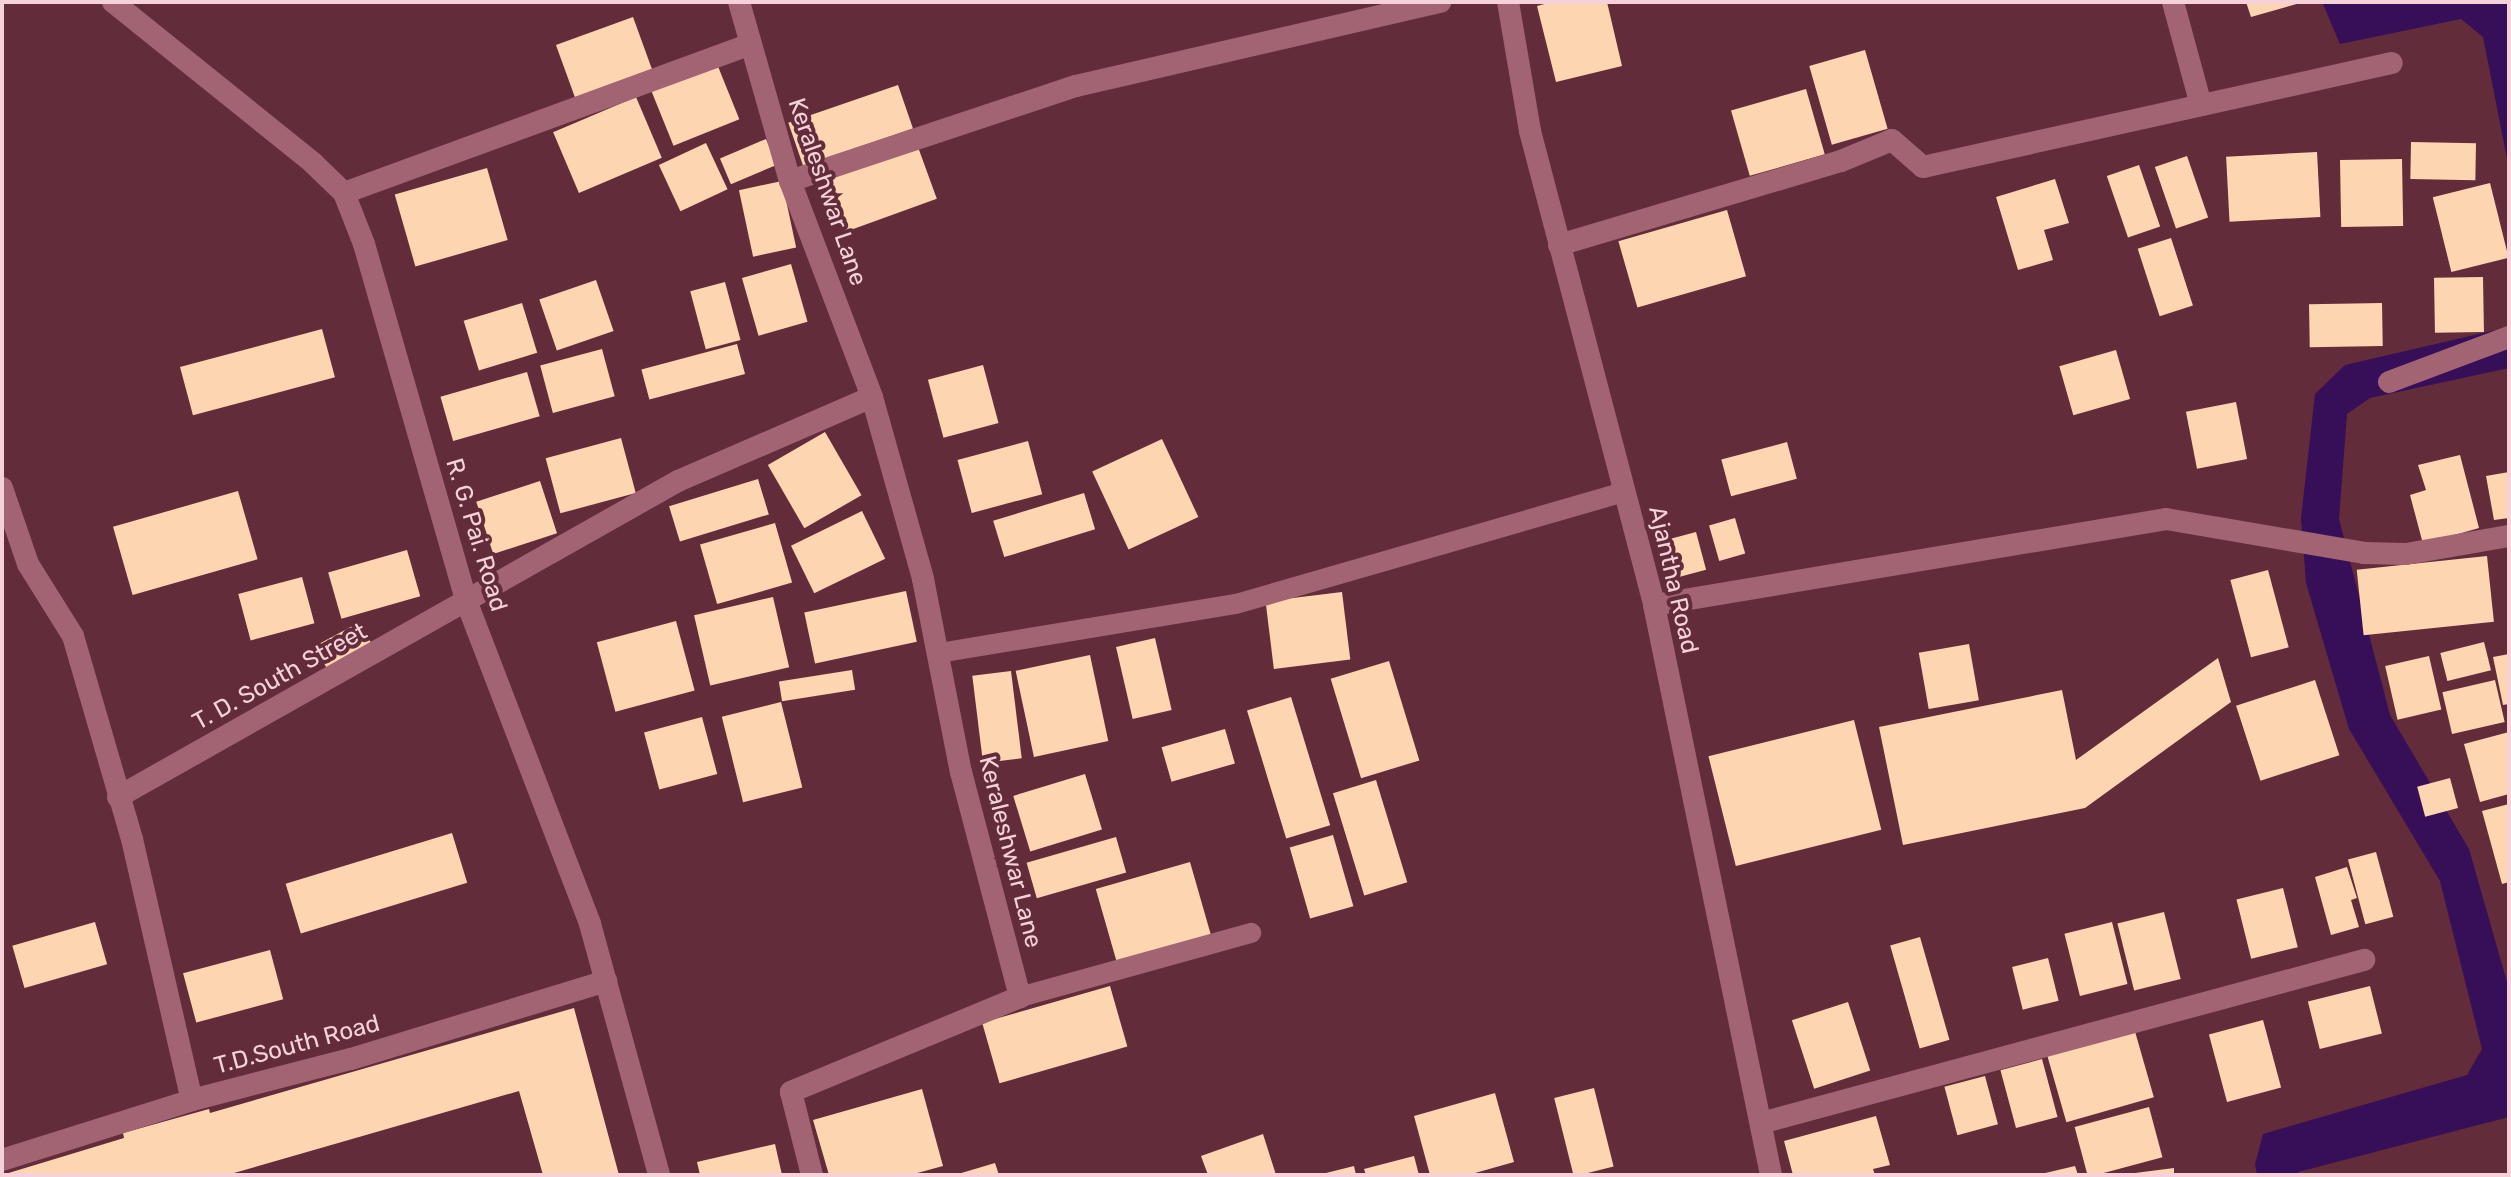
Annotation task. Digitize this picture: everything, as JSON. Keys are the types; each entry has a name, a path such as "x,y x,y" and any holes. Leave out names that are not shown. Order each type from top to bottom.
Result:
{"street":[{"name":"R. G. Pai. Road","path":"113,2 313,163 344,193 364,244 467,603 590,924 659,1175"},
{"name":"Keraleshwar Lane","path":"739,2 790,181 872,397 923,579 961,772 1020,997"},
{"path":"790,181 1076,86 1440,2"},
{"name":"Ajantha Road","path":"1508,2 1530,131 1654,605 1771,1175"},
{"path":"2173,2 2201,105"},
{"path":"344,193 751,44"},
{"path":"1559,245 1841,161 1892,140 1923,167 2392,63"},
{"path":"2389,382 2509,337"},
{"path":"467,603 678,481 872,397"},
{"path":"2,488 28,564 73,636 132,839 192,1100"},
{"path":"1654,605 2166,519 2364,553 2406,554 2509,536"},
{"name":"T. D. South Street","path":"118,797 467,603"},
{"path":"1761,1123 2364,960"},
{"name":"T.D.South Road","path":"2,1160 192,1100 351,1059 606,981"},
{"path":"812,1175 791,1092 1020,997"}],"lane":[{"path":"939,653 1236,604 1625,492"},
{"path":"1020,997 1251,933"}],"shaded area":[{"path":"2322,2 2509,2 2509,169 2483,37 2461,19 2340,44"},
{"path":"2509,327 2509,368 2370,398 2347,414 2339,519 2390,715 2469,849 2509,989 2509,1117 2298,1172 2298,1175 2257,1175 2255,1164 2263,1134 2467,1075 2482,1049 2440,881 2349,729 2306,583 2301,518 2315,394 2345,365"}],"building":[{"path":"1552,2 1607,2 1622,66 1556,82 1537,6"},
{"path":"2246,2 2300,2 2300,3 2251,17"},
{"path":"633,17 653,72 576,100 556,45"},
{"path":"1865,50 1888,129 1832,145 1809,66"},
{"path":"715,59 739,119 674,146 649,86"},
{"path":"898,85 913,128 803,166 788,123"},
{"path":"1806,89 1825,154 1750,176 1731,110"},
{"path":"636,97 662,158 579,193 553,132"},
{"path":"766,139 777,165 731,184 720,159"},
{"path":"2411,142 2476,143 2475,180 2410,179"},
{"path":"706,143 728,189 680,211 659,165"},
{"path":"918,147 937,199 846,232 827,180"},
{"path":"2317,152 2320,217 2230,222 2226,157"},
{"path":"2187,156 2208,217 2176,229 2155,167"},
{"path":"2402,159 2403,226 2341,227 2340,160"},
{"path":"2139,165 2160,226 2128,238 2107,176"},
{"path":"487,168 508,240 415,267 395,194"},
{"path":"2055,179 2069,223 2044,230 2053,260 2018,270 1996,197"},
{"path":"782,181 796,248 753,257 739,190"},
{"path":"2490,183 2509,258 2451,272 2433,197"},
{"path":"1727,210 1746,276 1637,307 1618,241"},
{"path":"2171,238 2193,306 2160,316 2138,249"},
{"path":"791,264 808,322 759,336 742,278"},
{"path":"2483,277 2484,332 2435,333 2434,278"},
{"path":"596,280 614,331 557,351 539,300"},
{"path":"725,282 741,340 706,349 690,291"},
{"path":"522,303 537,353 479,371 464,321"},
{"path":"2382,303 2383,346 2310,347 2309,304"},
{"path":"322,329 335,377 193,415 180,367"},
{"path":"737,344 745,374 649,400 641,370"},
{"path":"602,349 615,396 553,413 540,366"},
{"path":"2116,350 2130,399 2073,415 2059,366"},
{"path":"983,365 999,423 943,438 928,380"},
{"path":"527,372 540,416 453,441 440,397"},
{"path":"2236,402 2247,459 2197,469 2186,412"},
{"path":"825,432 862,495 804,528 768,465"},
{"path":"621,438 636,493 560,513 546,458"},
{"path":"1162,439 1198,517 1129,549 1092,472"},
{"path":"1028,441 1042,494 972,513 957,460"},
{"path":"1787,442 1797,479 1731,496 1721,460"},
{"path":"2460,455 2479,528 2423,544 2410,495 2426,490 2418,465"},
{"path":"2509,472 2509,518 2494,520 2486,476"},
{"path":"758,479 769,514 680,542 669,506"},
{"path":"540,481 557,533 493,554 476,502"},
{"path":"238,491 258,559 133,595 113,527"},
{"path":"1084,493 1095,529 1004,557 993,521"},
{"path":"862,511 885,559 814,593 791,546"},
{"path":"1735,518 1745,554 1719,561 1709,525"},
{"path":"775,523 792,583 717,604 700,544"},
{"path":"1696,532 1706,570 1672,579 1662,541"},
{"path":"407,550 420,596 341,619 328,573"},
{"path":"2487,556 2494,622 2364,635 2357,570"},
{"path":"2268,570 2289,647 2251,657 2230,580"},
{"path":"302,577 314,623 251,640 238,594"},
{"path":"906,591 917,642 815,663 804,613"},
{"path":"1342,592 1350,659 1274,669 1266,601"},
{"path":"773,597 789,667 710,685 694,615"},
{"path":"676,621 695,691 615,712 597,642"},
{"path":"360,622 372,645 327,669 315,646"},
{"path":"1155,638 1172,710 1133,719 1116,647"},
{"path":"2484,642 2491,670 2447,681 2440,653"},
{"path":"1969,644 1979,700 1929,709 1919,653"},
{"path":"2509,654 2509,704 2503,705 2493,657"},
{"path":"1090,655 1108,741 1034,757 1016,671"},
{"path":"2429,656 2441,710 2398,720 2385,666"},
{"path":"2218,658 2231,702 2085,808 1903,845 1879,727 2062,690 2076,760"},
{"path":"1389,661 1419,760 1361,778 1331,679"},
{"path":"852,670 855,690 782,701 779,682"},
{"path":"1011,671 1022,758 983,763 972,676"},
{"path":"2315,680 2339,755 2260,781 2236,706"},
{"path":"2495,680 2505,722 2452,734 2442,692"},
{"path":"1291,697 1330,825 1286,839 1247,710"},
{"path":"781,702 802,787 743,802 722,717"},
{"path":"702,717 717,774 659,790 644,733"},
{"path":"1854,720 1881,830 1736,866 1708,756"},
{"path":"1225,729 1235,764 1171,782 1162,747"},
{"path":"2509,732 2509,794 2480,802 2464,744"},
{"path":"1085,774 1102,829 1030,851 1013,796"},
{"path":"2450,778 2458,808 2425,817 2417,787"},
{"path":"1376,780 1407,882 1364,895 1333,793"},
{"path":"2509,804 2509,882 2502,884 2482,811"},
{"path":"452,833 467,883 301,934 286,884"},
{"path":"1333,835 1353,906 1310,919 1290,847"},
{"path":"1116,837 1126,873 1037,898 1027,863"},
{"path":"2376,852 2393,917 2365,924 2348,860"},
{"path":"1190,862 1211,936 1117,963 1096,889"},
{"path":"2347,867 2357,898 2351,900 2359,927 2331,935 2315,877"},
{"path":"2283,888 2298,947 2251,959 2236,900"},
{"path":"2164,912 2181,979 2134,991 2117,924"},
{"path":"95,922 107,964 24,988 12,946"},
{"path":"2112,922 2127,984 2080,996 2064,934"},
{"path":"1920,937 1949,1040 1920,1048 1890,946"},
{"path":"270,950 283,999 196,1023 183,973"},
{"path":"2048,958 2059,1001 2023,1010 2012,967"},
{"path":"1110,986 1127,1047 1000,1083 982,1023"},
{"path":"2370,986 2382,1034 2320,1049 2308,1001"},
{"path":"1848,1002 1870,1070 1814,1089 1792,1020"},
{"path":"574,1008 619,1175 543,1175 519,1091 227,1175 2,1175 124,1138 123,1133 209,1109 210,1113"},
{"path":"2263,1020 2281,1088 2227,1102 2209,1034"},
{"path":"2134,1028 2154,1097 2066,1122 2047,1053"},
{"path":"2042,1059 2058,1117 2016,1128 2000,1070"},
{"path":"1985,1076 1998,1124 1957,1135 1944,1087"},
{"path":"1594,1088 1614,1167 1573,1175 1554,1098"},
{"path":"922,1089 943,1166 910,1175 829,1175 813,1120"},
{"path":"1495,1093 1514,1162 1468,1175 1430,1175 1414,1116"},
{"path":"2149,1107 2162,1157 2088,1175 2075,1127"},
{"path":"1876,1116 1890,1165 1873,1169 1875,1175 1793,1175 1784,1141"},
{"path":"1263,1134 1276,1175 1208,1175 1201,1156"},
{"path":"775,1144 782,1175 700,1175 697,1162"},
{"path":"1414,1156 1419,1175 1366,1175 1364,1169"},
{"path":"995,1163 999,1175 958,1175 958,1174"},
{"path":"1354,1166 1356,1175 1322,1174"},
{"path":"2075,1166 2078,1175 2041,1175 2041,1174"},
{"path":"2174,1168 2174,1175 2135,1175 2135,1173"}]}
